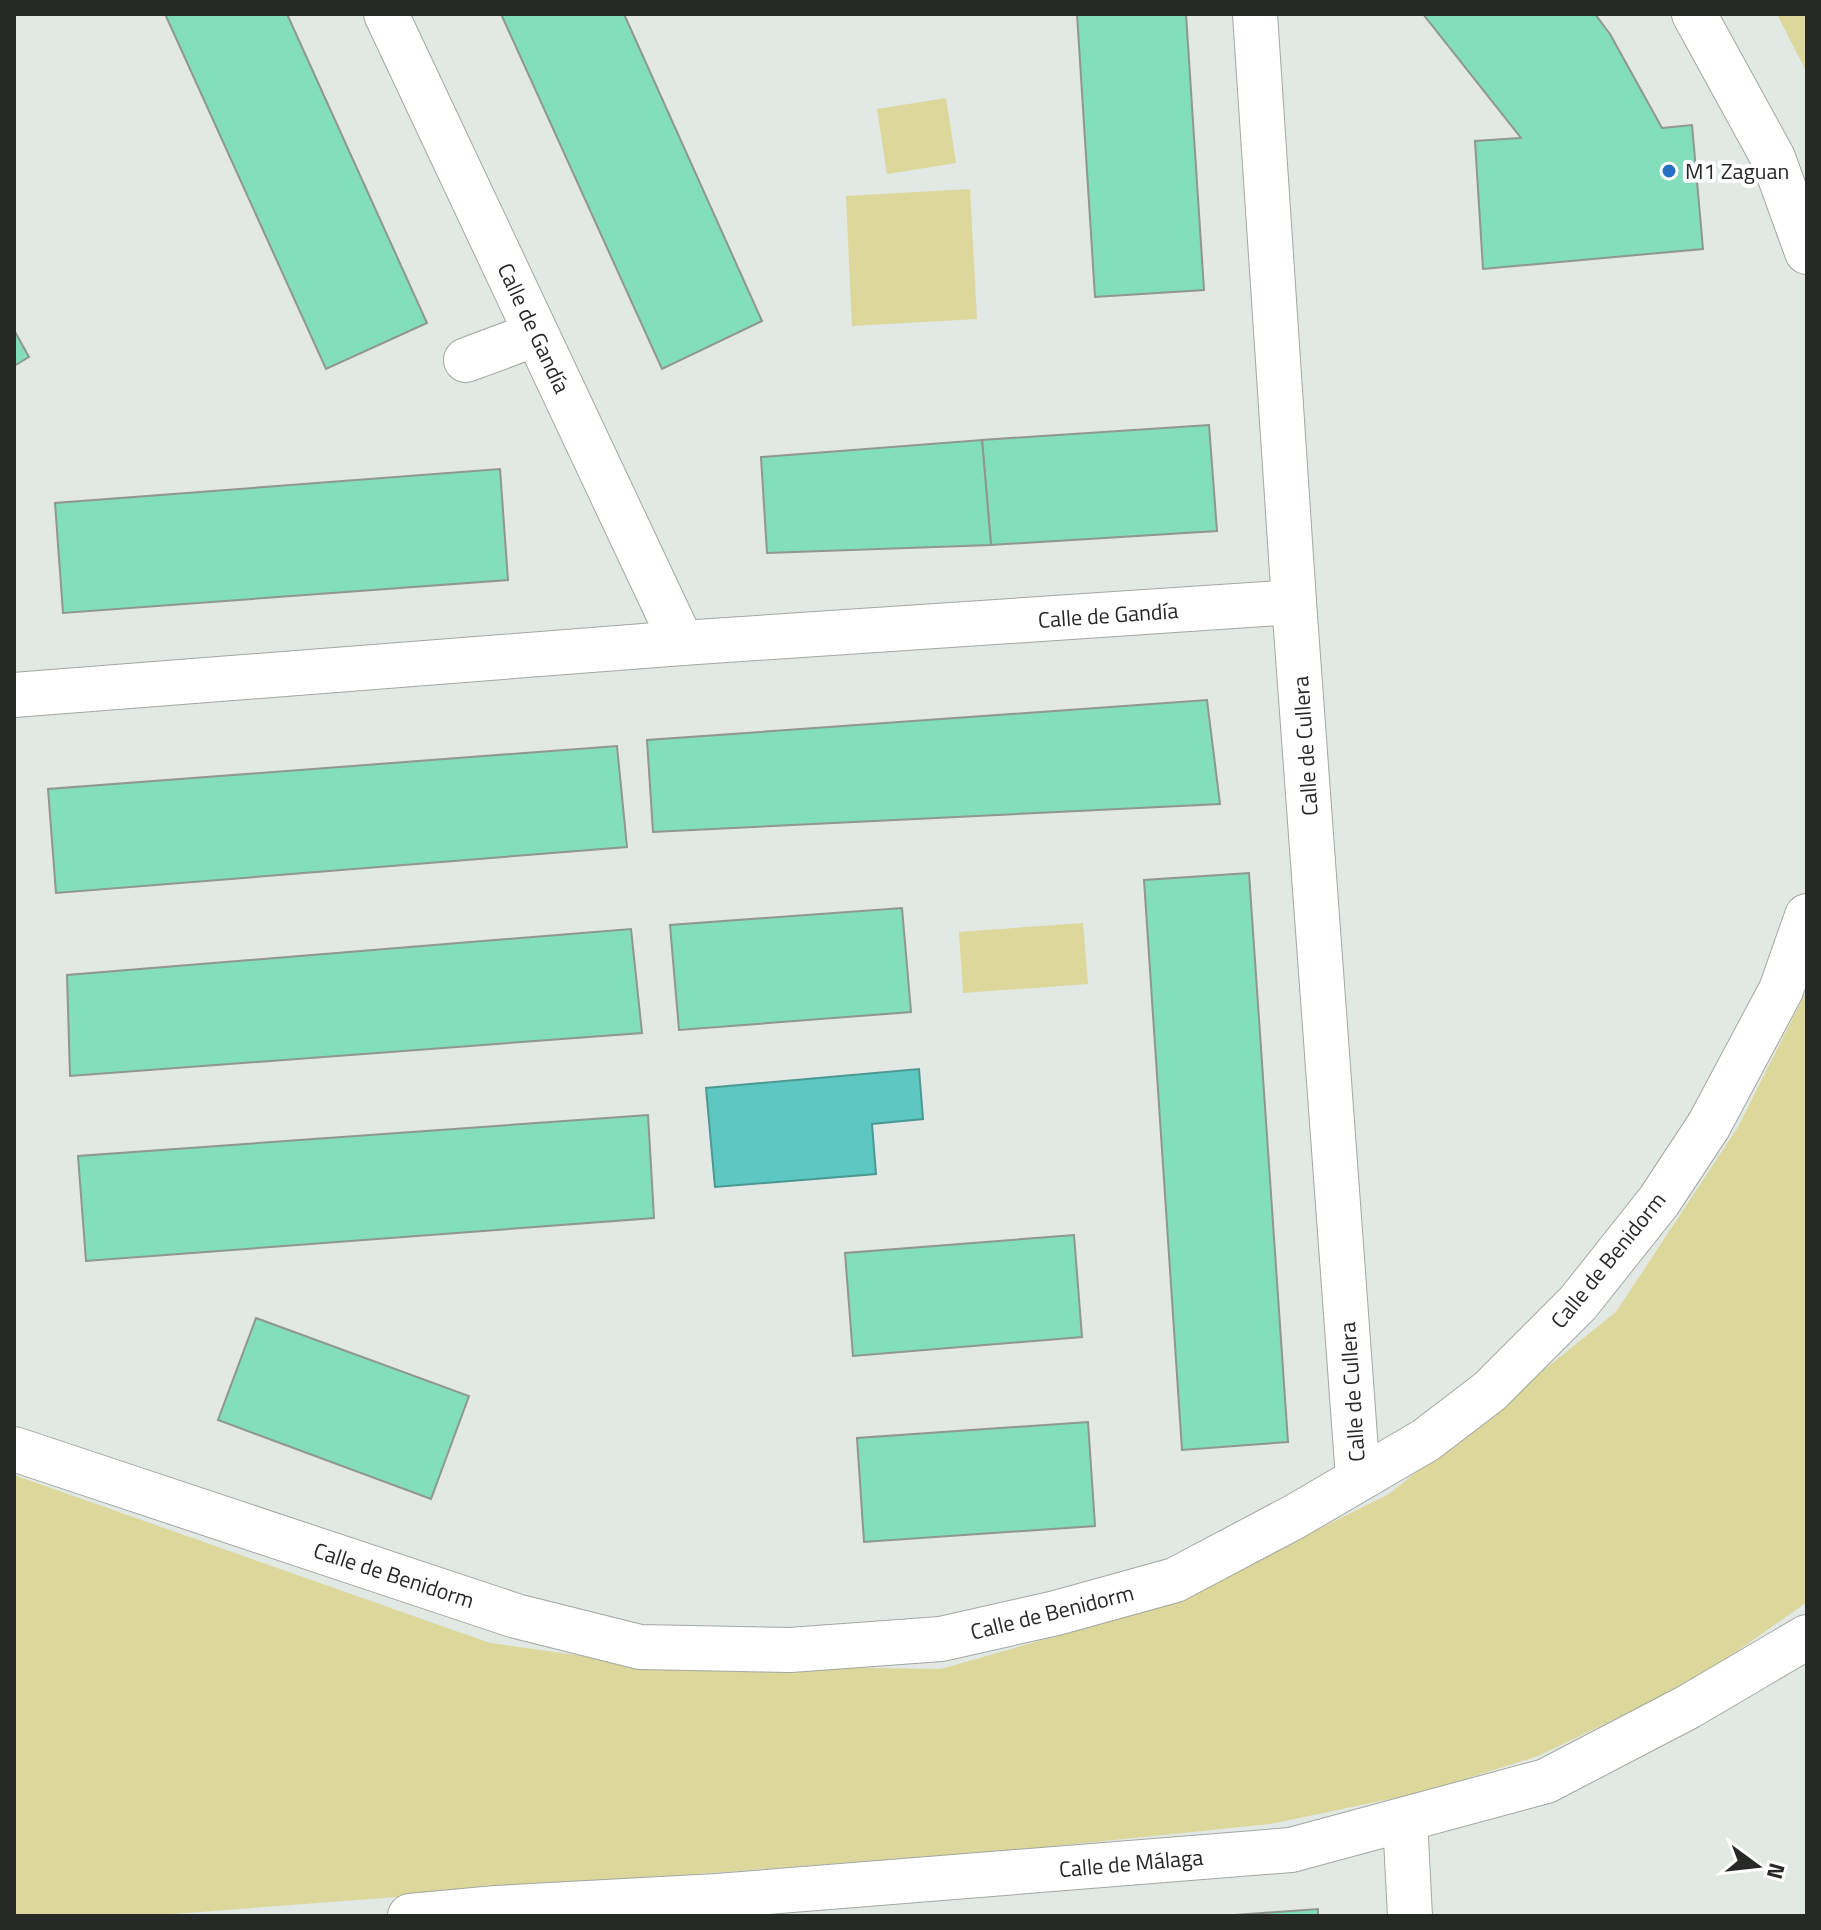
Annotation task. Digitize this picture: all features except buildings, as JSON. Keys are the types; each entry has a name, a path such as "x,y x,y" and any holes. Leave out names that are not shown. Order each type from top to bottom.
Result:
{"street":[{"name":"Calle de Gandía","path":"386,14 682,643"},
{"name":"Calle de Cullera","path":"1255,14 1358,1478"},
{"path":"1694,14 1773,158 1807,252"},
{"path":"466,360 536,334"},
{"name":"Calle de Gandía","path":"14,695 682,643 1294,602"},
{"name":"Calle de Benidorm","path":"14,1449 516,1616 640,1647 790,1650 941,1639 1056,1613 1175,1580 1294,1517 1426,1440 1490,1391 1587,1292 1659,1201 1709,1125 1781,990 1807,916"},
{"name":"Calle de Málaga","path":"410,1916 717,1896 938,1897 1291,1850 1546,1781 1688,1707 1807,1637"},
{"path":"1405,1820 1410,1916"}],"shaded area":[{"path":"1777,14 1807,14 1807,73"},
{"path":"946,98 956,163 887,174 877,109"},
{"path":"970,189 977,319 852,326 846,196"},
{"path":"1083,923 1088,984 963,993 959,932"},
{"path":"1807,990 1807,1602 1696,1680 1538,1756 1424,1792 1270,1824 1015,1850 147,1916 14,1916 14,1475 490,1643 648,1665 941,1669 1168,1604 1389,1494 1616,1312 1738,1127"}],"water":[{"path":"919,1069 923,1119 872,1124 876,1174 715,1187 706,1088"}],"place":[{"name":"M1 Zaguan","path":"1669,171"}]}
